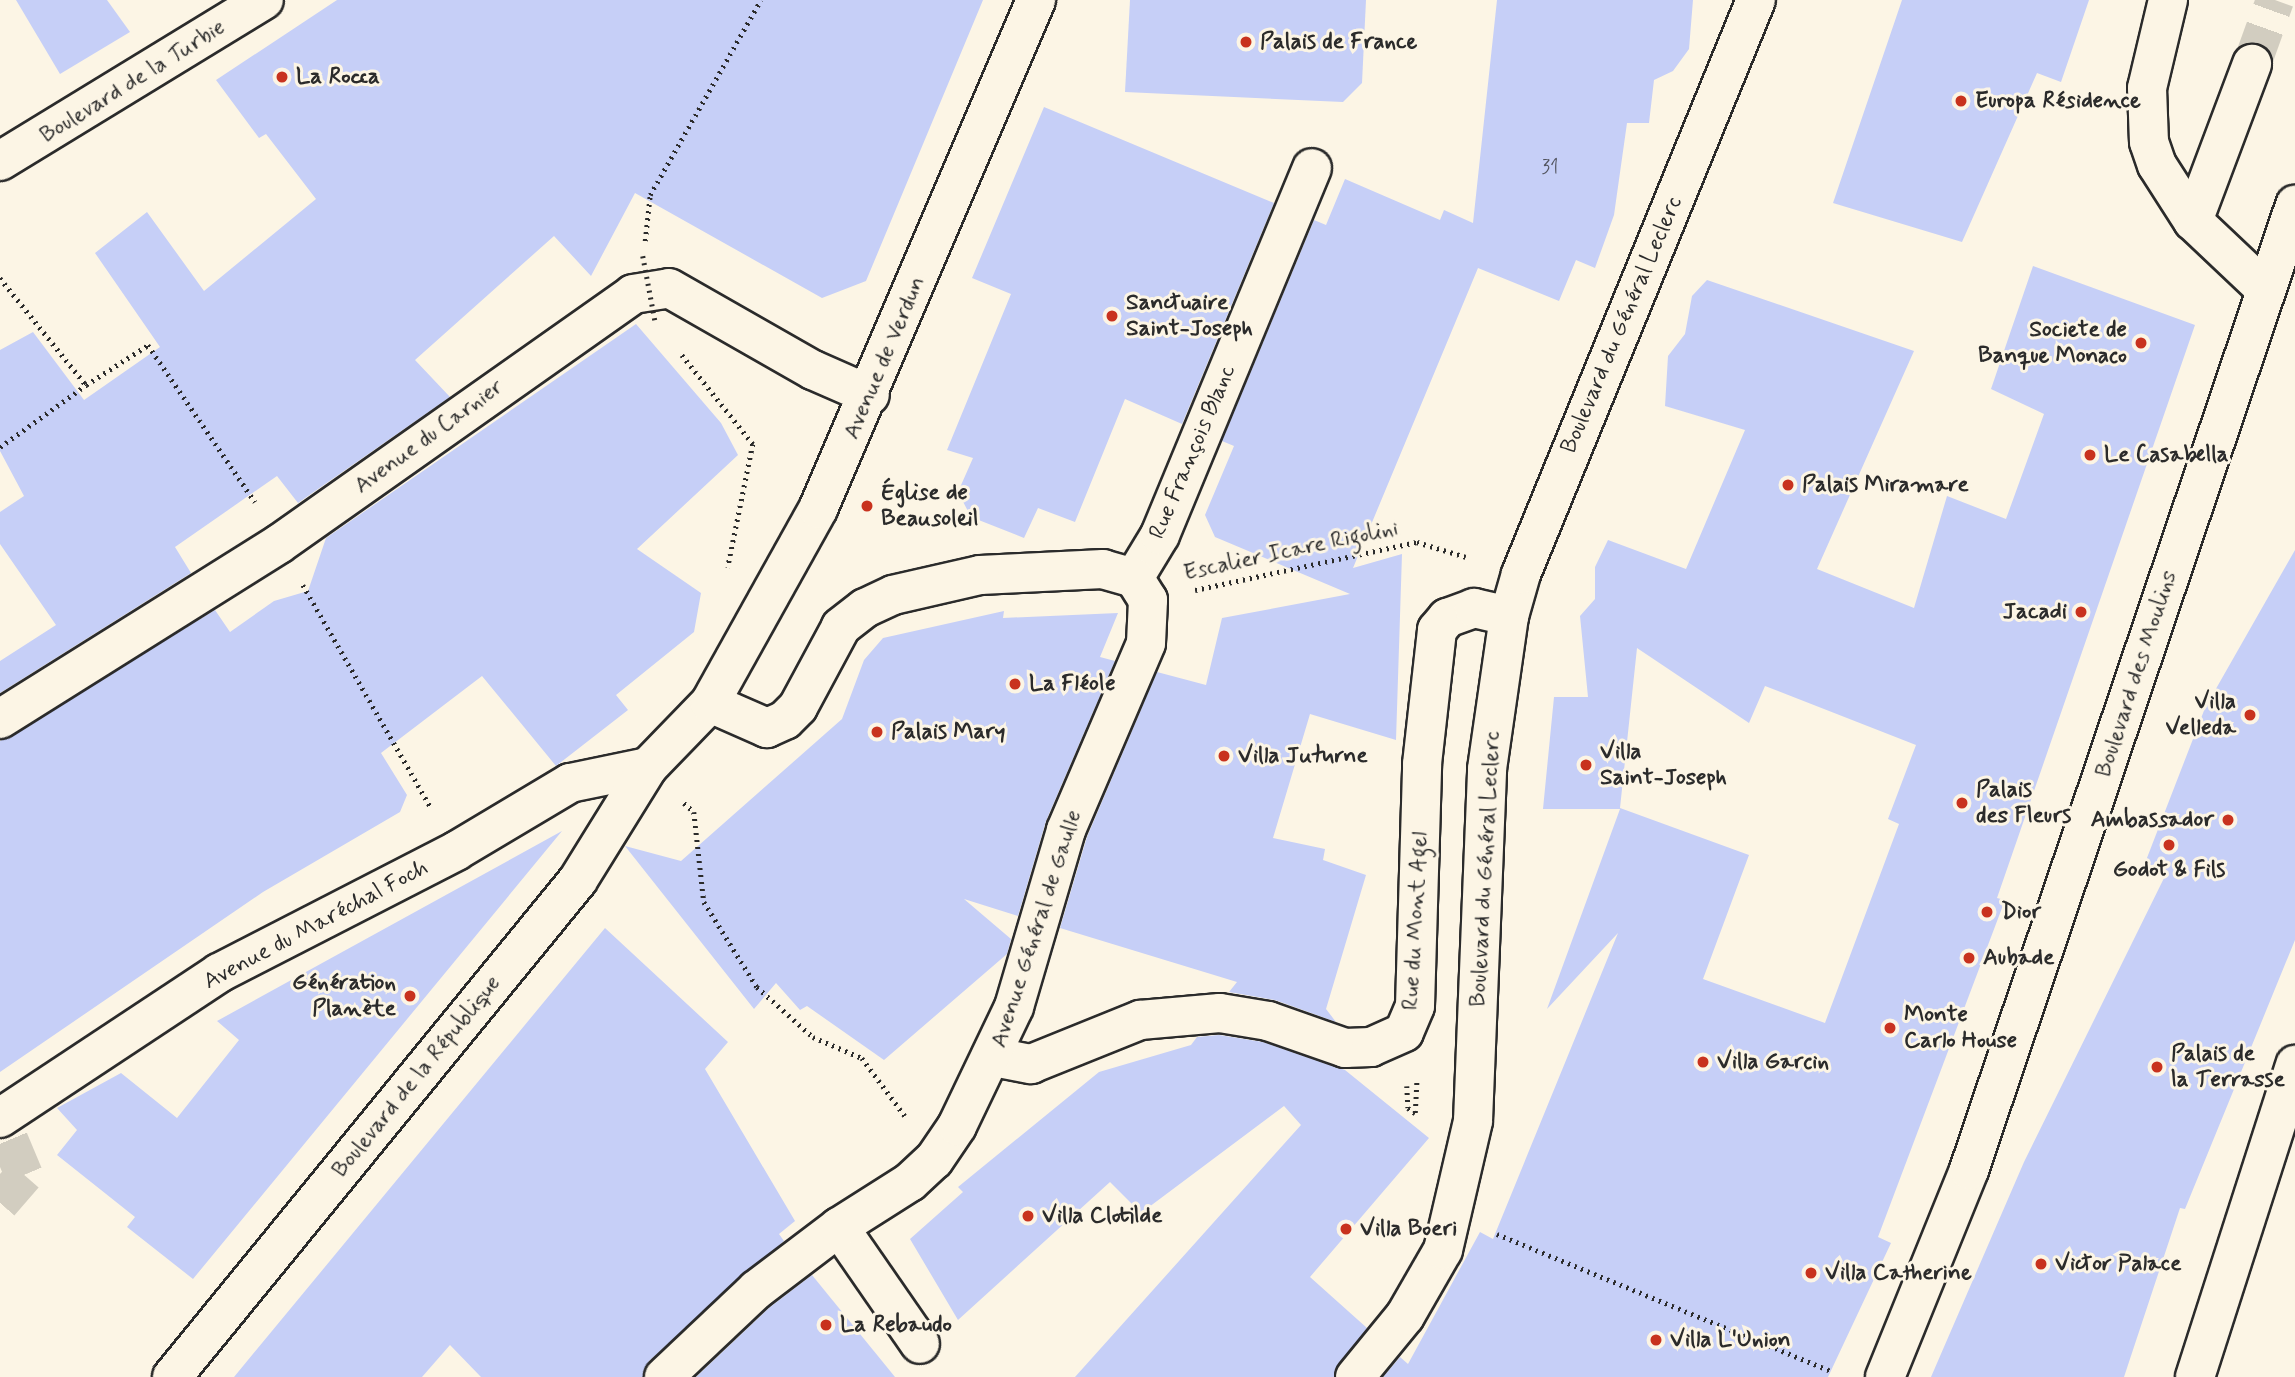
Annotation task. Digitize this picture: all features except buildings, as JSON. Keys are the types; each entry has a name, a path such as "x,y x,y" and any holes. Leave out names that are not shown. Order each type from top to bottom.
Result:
{"street":[{"name":"Boulevard de la Turbie","path":"0,161 264,0"},
{"name":"Avenue de Verdun","path":"710,703 818,509 870,395 1036,0"},
{"name":"Boulevard du Général Leclerc","path":"1355,1377 1405,1316 1443,1250 1473,1121 1487,769 1509,616 1521,574 1756,0"},
{"path":"2168,0 2147,88 2149,142 2157,165 2193,221 2227,259 2265,289"},
{"path":"2193,221 2252,64"},
{"name":"Rue François Blanc","path":"1141,589 1160,534 1312,168"},
{"name":"Boulevard des Moulins","path":"1885,1377 1978,1144 2295,205"},
{"name":"Avenue du Carnier","path":"0,719 279,544 633,294 669,288 813,370 870,395"},
{"path":"710,703 767,728 785,720 798,707 841,627 865,608 893,595 980,575 1066,569 1103,569 1141,589"},
{"name":"Avenue Général de Gaulle","path":"664,1377 756,1290 934,1160 994,1057 1066,830 1146,643 1141,589"},
{"name":"Rue du Mont Agel","path":"994,1057 1031,1065 1140,1020 1220,1013 1268,1021 1345,1048 1371,1047 1404,1032 1415,1006 1422,764 1437,630 1447,618 1474,608 1509,616"},
{"name":"Boulevard de la République","path":"172,1377 578,880 648,767 710,703"},
{"name":"Avenue du Maréchal Foch","path":"0,1118 219,974 456,851 570,783 648,767"},
{"path":"2195,1377 2295,1065"},
{"path":"839,1227 920,1344"}],"path":[{"path":"663,331 655,320 643,256 650,195 761,0"},
{"path":"679,351 753,443 727,562 734,594 760,613"},
{"path":"0,447 86,385"},
{"name":"Escalier Icare Rigolini","path":"1141,589 1417,542 1521,574"},
{"path":"648,767 694,812 704,902 757,987 813,1037 862,1058 934,1160"},
{"path":"1451,1215 1833,1372"}],"tunnel":[{"path":"2252,64 2275,0"},
{"path":"0,1118 24,1175 0,1203"}],"place":[{"name":"Palais de France","path":"1246,42"},
{"name":"La Rocca","path":"282,77"},
{"name":"Europa Résidence","path":"1961,101"},
{"name":"Sanctuaire Saint-Joseph","path":"1112,316"},
{"name":"Societe de Banque Monaco","path":"2141,343"},
{"name":"Le Casabella","path":"2090,455"},
{"name":"Palais Miramare","path":"1788,485"},
{"name":"Église de Beausoleil","path":"867,506"},
{"name":"Jacadi","path":"2081,612"},
{"name":"La Fléole","path":"1015,684"},
{"name":"Villa Velleda","path":"2250,715"},
{"name":"Palais Mary","path":"877,732"},
{"name":"Villa Juturne","path":"1224,756"},
{"name":"Villa Saint-Joseph","path":"1586,765"},
{"name":"Palais des Fleurs","path":"1962,803"},
{"name":"Ambassador","path":"2228,820"},
{"name":"Godot & Fils","path":"2169,845"},
{"name":"Dior","path":"1987,912"},
{"name":"Aubade","path":"1969,958"},
{"name":"Génération Planète","path":"410,996"},
{"name":"Monte Carlo House","path":"1890,1028"},
{"name":"Villa Garcin","path":"1703,1062"},
{"name":"Palais de la Terrasse","path":"2157,1067"},
{"name":"Villa Clotilde","path":"1028,1216"},
{"name":"Villa Boeri","path":"1346,1229"},
{"name":"Victor Palace","path":"2041,1264"},
{"name":"Villa Catherine","path":"1811,1273"},
{"name":"La Rebaudo","path":"826,1325"},
{"name":"Villa L'Union","path":"1656,1340"}]}
